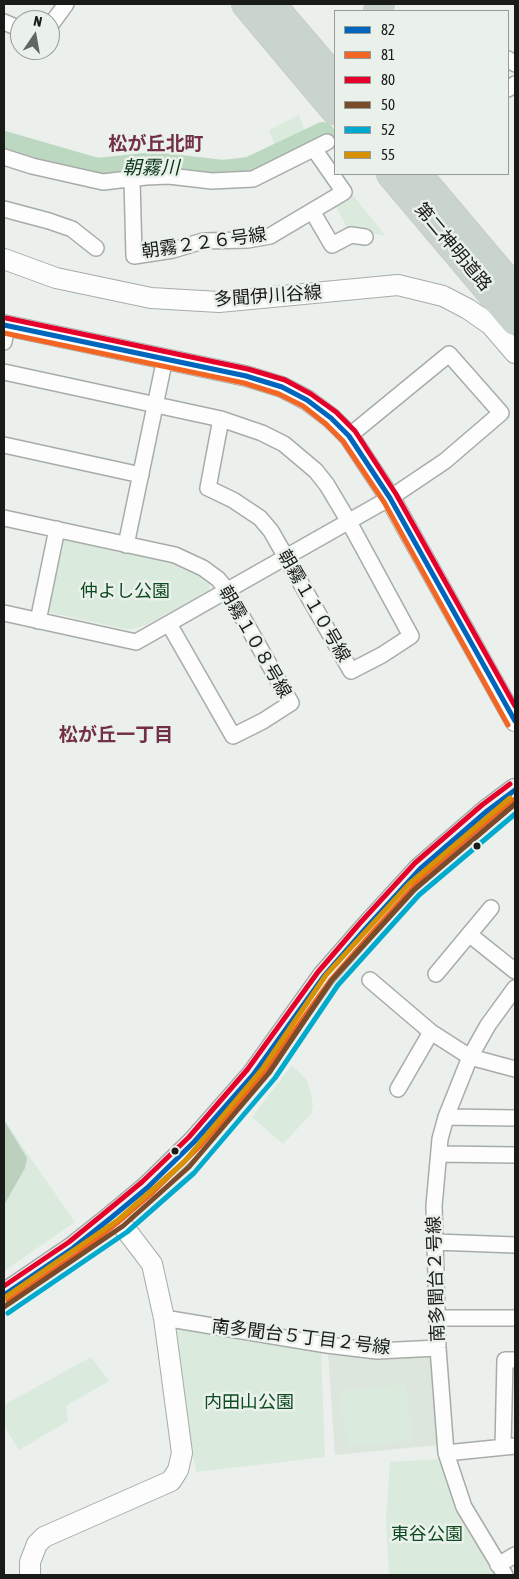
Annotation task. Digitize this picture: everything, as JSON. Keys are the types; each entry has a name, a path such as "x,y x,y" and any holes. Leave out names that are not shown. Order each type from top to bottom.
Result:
{"highway":[{"path":"240,4 333,97"},
{"path":"246,4 333,97"},
{"path":"271,4 333,97"},
{"name":"第二神明道路","path":"392,175 515,321"},
{"name":"第二神明道路","path":"424,179 515,290"}],"main road":[{"path":"4,1295 73,1248 117,1222 147,1188 194,1142 253,1075 324,976 420,869 487,811 515,790"},
{"path":"4,1307 189,1167 269,1073 332,980 414,890 515,804"}],"street":[{"path":"4,157 32,166 103,182 169,176 212,181 253,179 327,142"},
{"name":"朝霧２２６号線","path":"132,179 134,256 173,250 203,241 248,240 270,236 344,192 314,150"},
{"path":"4,209 49,220 72,229 96,248"},
{"path":"312,211 332,245 352,235 365,237"},
{"name":"多聞伊川谷線","path":"4,259 56,278 152,298 219,302 398,285 443,296 468,309 491,325 515,353"},
{"path":"5,331 165,358 246,376 282,387 307,400 332,418 349,436 390,498 515,722"},
{"path":"4,613 136,642 390,498 445,460 501,413 449,354 349,436"},
{"path":"126,545 165,358"},
{"name":"朝霧１１０号線","path":"4,372 221,419 284,444 316,471 327,485 411,636 382,655 351,670 271,531 260,518 233,500 208,488 221,419"},
{"path":"4,445 141,475"},
{"name":"朝霧１０８号線","path":"4,518 175,555 203,568 218,579 227,590 291,703 263,721 233,736 168,624"},
{"path":"38,621 56,529"},
{"path":"436,974 491,908"},
{"path":"470,935 515,971"},
{"path":"370,980 431,1032 470,1057 515,1070"},
{"name":"南多聞台２号線","path":"502,1570 464,1507 446,1453 438,1348 434,1206 440,1139 446,1117 470,1057 488,1026 515,988"},
{"path":"398,1089 431,1032"},
{"path":"446,1117 515,1118"},
{"path":"439,1154 515,1155"},
{"path":"30,1575 30,1562 37,1544 44,1537 171,1481 178,1470 182,1453 164,1318 152,1264 117,1222"},
{"path":"436,1242 515,1245"},
{"name":"南多聞台５丁目２号線","path":"164,1318 376,1350 438,1348"},
{"path":"438,1318 515,1318"},
{"path":"446,1453 509,1446 505,1360 515,1360"},
{"path":"502,1570 515,1555"}],"shaded area":[{"path":"339,1350 434,1356 439,1445 335,1455 328,1354"}],"green space":[{"path":"299,115 307,137 277,151 269,130"},
{"path":"351,193 386,236 347,228 335,205"},
{"name":"仲よし公園","path":"64,539 192,568 210,580 209,590 146,625 134,629 124,629 48,612"},
{"path":"292,1065 306,1079 313,1106 311,1114 283,1144 252,1117"},
{"path":"4,1120 75,1222 4,1271"},
{"path":"4,1120 27,1158 25,1168 4,1205"},
{"name":"内田山公園","path":"178,1326 321,1349 325,1457 196,1472 169,1335"},
{"path":"91,1357 109,1381 66,1406 68,1421 19,1450 4,1426 4,1405"},
{"path":"406,1384 412,1440 347,1447 339,1391"},
{"name":"東谷公園","path":"440,1459 469,1534 499,1575 389,1575 386,1519 390,1462"}],"waterway":[{"name":"朝霧川","path":"4,143 97,170 154,164 223,172 249,169 323,134"}],"transit line":[{"name":"80","path":"6,318 248,369 285,380 311,394 336,412 355,431 396,494 515,706"},
{"name":"82","path":"4,325 246,376 282,387 307,400 331,418 349,436 390,498 515,721"},
{"name":"81","path":"4,333 244,383 279,394 303,406 326,424 343,441 384,502 508,725"},
{"name":"80","path":"4,1286 69,1242 142,1182 189,1137 247,1070 318,972 360,923 415,863 482,805 510,784"},
{"name":"82","path":"4,1295 73,1248 112,1217 147,1188 194,1142 253,1075 324,976 366,928 420,869 487,811 515,790"},
{"name":"55","path":"4,1298 118,1220 184,1162 263,1068 326,975 409,884 510,798"},
{"name":"81","path":"8,1301 77,1254 117,1223 152,1193 199,1147 259,1080 330,981 425,874 515,799"},
{"name":"50","path":"4,1307 123,1226 189,1167 269,1073 332,980 414,890 515,804"},
{"name":"52","path":"8,1313 127,1232 194,1173 275,1078 338,985 419,895 515,814"}],"district":[{"name":"松が丘北町","path":"156,144"},
{"name":"松が丘一丁目","path":"116,735"}]}
